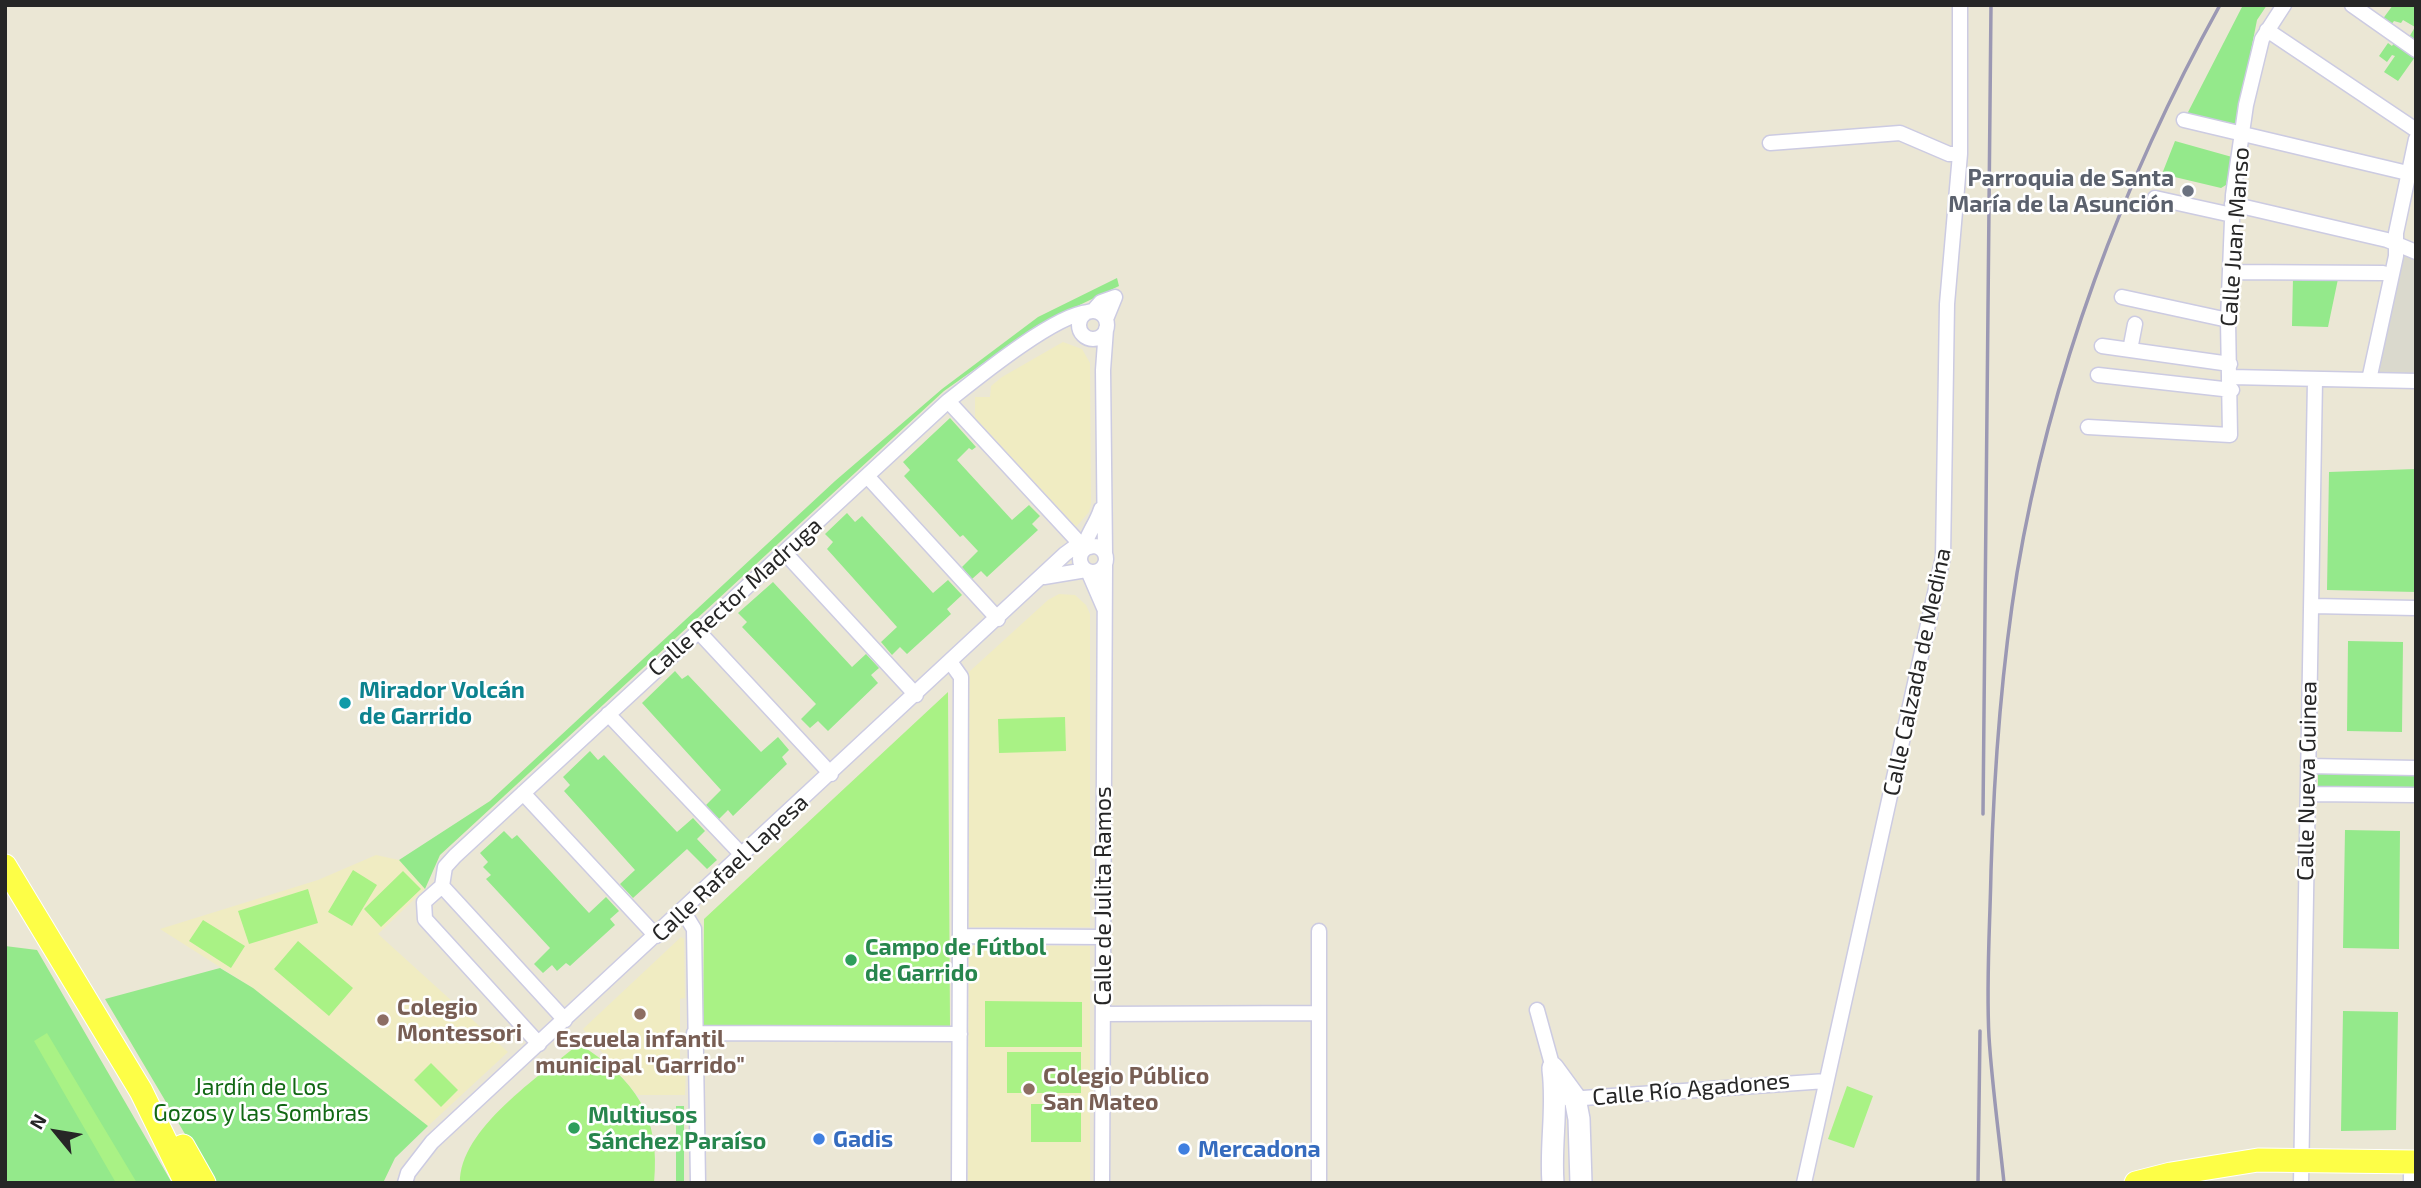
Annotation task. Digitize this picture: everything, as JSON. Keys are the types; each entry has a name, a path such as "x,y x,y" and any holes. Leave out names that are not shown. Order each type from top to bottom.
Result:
{"main road":[{"path":"5,866 141,1091 186,1183"},
{"path":"1553,1068 1566,1099 1579,1119 1581,1183"},
{"path":"141,1091 167,1124 202,1183"},
{"path":"1553,1183 1552,1123 1566,1099"},
{"path":"2136,1183 2171,1174 2245,1162 2301,1172"},
{"path":"2202,1183 2258,1174 2301,1172 2414,1174"}],"street":[{"name":"Calle Calzada de Medina","path":"1804,1183 1943,557 1947,304 1960,153 1961,5"},
{"name":"Calle Juan Manso","path":"2088,427 2230,435 2228,320 2232,210 2241,135 2246,105 2267,30 2284,5"},
{"path":"2351,5 2416,50"},
{"path":"2267,30 2416,130"},
{"path":"2184,120 2412,174"},
{"path":"1770,143 1900,133 1949,154 1960,153"},
{"path":"2369,380 2412,174 2416,139"},
{"path":"2155,198 2387,240 2416,252"},
{"path":"2231,272 2383,273"},
{"path":"2122,297 2228,320"},
{"name":"Calle Rector Madruga","path":"540,1044 425,919 424,902 442,886 448,863 948,401 1003,359 1074,313 1097,322"},
{"path":"1051,329 1081,331 1081,319 1097,322"},
{"name":"Calle de Julita Ramos","path":"1097,322 1104,356 1107,591 1104,608 1102,1183"},
{"path":"2130,350 2135,324"},
{"path":"2102,346 2130,350 2231,377"},
{"path":"2098,375 2416,381"},
{"name":"Calle Nueva Guinea","path":"2301,1172 2315,380"},
{"path":"948,401 1085,548 1100,548 1105,559 1101,570 1044,577"},
{"path":"867,476 998,619"},
{"name":"Calle de Julita Ramos","path":"1085,548 1104,501"},
{"path":"1085,548 1081,564 1087,570"},
{"name":"Calle Rafael Lapesa","path":"405,1183 432,1142 1044,577 1065,554 1085,548"},
{"path":"785,553 916,695"},
{"name":"Calle de Julita Ramos","path":"1087,570 1104,608"},
{"path":"2312,606 2416,608"},
{"path":"698,631 831,774"},
{"path":"951,663 961,677 960,1183"},
{"path":"608,714 743,856"},
{"path":"2308,766 2416,768"},
{"path":"523,793 656,936"},
{"path":"2308,794 2416,795"},
{"path":"442,886 565,1020"},
{"path":"683,911 694,929 698,1183"},
{"path":"1319,931 1319,1183"},
{"path":"960,936 1103,937"},
{"path":"1537,1010 1553,1068"},
{"path":"1103,1014 1319,1013"},
{"path":"694,1033 960,1034"},
{"name":"Calle Río Agadones","path":"1566,1099 1826,1081"},
{"path":"416,1183 418,1160"}],"shaded area":[{"path":"2396,245 2416,252 2416,381 2369,380"},
{"path":"1063,342 1082,349 1090,363 1091,503 1089,512 1076,527 975,418 975,397 990,397 991,386 1002,377"},
{"path":"1059,594 1075,595 1086,605 1090,614 1090,927 969,927 969,672 1048,600"},
{"name":"Colegio Montessori","path":"376,855 399,860 425,889 378,934 508,1052 428,1126 253,988 160,929 318,880"},
{"name":"Escuela infantil municipal \"Garrido\"","path":"681,937 684,939 685,998 680,999 680,1069 686,1069 685,1095 637,1095 583,1029"},
{"name":"Colegio Público San Mateo","path":"969,946 1090,946 1090,1183 968,1183"}],"green space":[{"path":"2243,5 2267,5 2257,20 2235,131 2185,118"},
{"path":"2393,5 2416,5 2416,44 2408,39 2415,27 2403,20 2401,23 2394,21 2390,26 2382,20"},
{"path":"2388,43 2392,46 2394,43 2415,57 2398,81 2384,72 2395,56 2392,55 2387,62 2379,56"},
{"path":"2175,141 2232,157 2226,185 2221,188 2162,174"},
{"path":"1117,278 1119,286 1036,326 944,391 440,855 425,889 399,860 490,801 835,481 942,389 1038,317"},
{"path":"2293,278 2338,279 2328,327 2292,326"},
{"path":"950,418 976,447 972,450 969,448 957,460 1012,520 1029,505 1040,516 1032,524 1038,530 987,577 981,571 972,579 962,567 978,551 963,535 960,537 904,476 910,470 903,462"},
{"path":"2416,469 2416,592 2327,590 2329,472"},
{"path":"847,513 855,522 862,516 933,593 948,580 962,595 947,609 951,614 907,654 900,647 892,655 881,642 897,627 827,549 833,542 825,534"},
{"path":"773,582 852,667 866,654 879,668 871,675 878,683 828,731 818,721 810,728 801,719 816,704 742,627 747,622 738,613"},
{"path":"2348,641 2403,642 2402,732 2347,731"},
{"path":"675,671 682,679 688,675 761,752 778,737 789,750 782,757 787,764 733,816 728,810 719,819 706,805 721,790 642,703"},
{"path":"948,692 950,1027 703,1027 704,919"},
{"path":"1065,717 1066,751 999,753 998,719"},
{"path":"590,751 598,760 604,755 677,832 693,818 705,831 697,839 717,860 707,869 687,849 633,898 620,884 635,870 564,791 570,785 563,777"},
{"path":"2318,773 2416,774 2416,789 2318,787"},
{"path":"2345,830 2400,831 2399,949 2343,948"},
{"path":"504,831 512,839 517,835 589,913 606,897 619,911 610,919 615,925 570,966 566,963 557,971 552,965 543,973 534,964 550,948 486,879 491,875 483,867 488,862 480,853"},
{"path":"353,870 377,885 352,926 328,912"},
{"path":"403,871 421,889 381,927 364,909"},
{"path":"308,889 318,923 249,944 238,911"},
{"path":"203,920 245,946 231,968 189,941"},
{"path":"298,941 353,988 329,1016 274,969"},
{"path":"5,946 37,950 172,1183 5,1183"},
{"name":"Jardín de Los Gozos y las Sombras","path":"220,968 253,988 428,1126 395,1158 383,1183 214,1183 105,999"},
{"path":"985,1001 1082,1002 1082,1047 985,1047"},
{"path":"2343,1011 2398,1012 2396,1130 2341,1131"},
{"path":"47,1033 137,1183 116,1183 34,1041"},
{"name":"Multiusos Sánchez Paraíso","path":"579,1044 615,1071 640,1101 653,1138 654,1183 460,1183 463,1163 487,1123 524,1087"},
{"path":"1007,1052 1081,1052 1081,1093 1007,1093"},
{"path":"431,1063 458,1090 441,1107 414,1080"},
{"path":"1847,1086 1873,1096 1854,1148 1828,1139"},
{"path":"1031,1104 1081,1104 1081,1142 1031,1142"},
{"path":"676,1106 684,1106 684,1183 676,1183"}],"railway":[{"path":"1983,814 1991,5"},
{"path":"2004,1183 1990,1055 1988,975 1996,759 2017,573 2049,425 2094,280 2152,140 2220,5"},
{"path":"1978,1183 1980,1031"}],"place":[{"name":"Parroquia de Santa María de la Asunción","path":"2188,191"},
{"name":"Mirador Volcán de Garrido","path":"345,703"},
{"name":"Campo de Fútbol de Garrido","path":"851,960"},
{"name":"Escuela infantil municipal \"Garrido\"","path":"640,1014"},
{"name":"Colegio Montessori","path":"383,1020"},
{"name":"Colegio Público San Mateo","path":"1029,1089"},
{"name":"Multiusos Sánchez Paraíso","path":"574,1128"},
{"name":"Gadis","path":"819,1139"},
{"name":"Mercadona","path":"1184,1149"}]}
